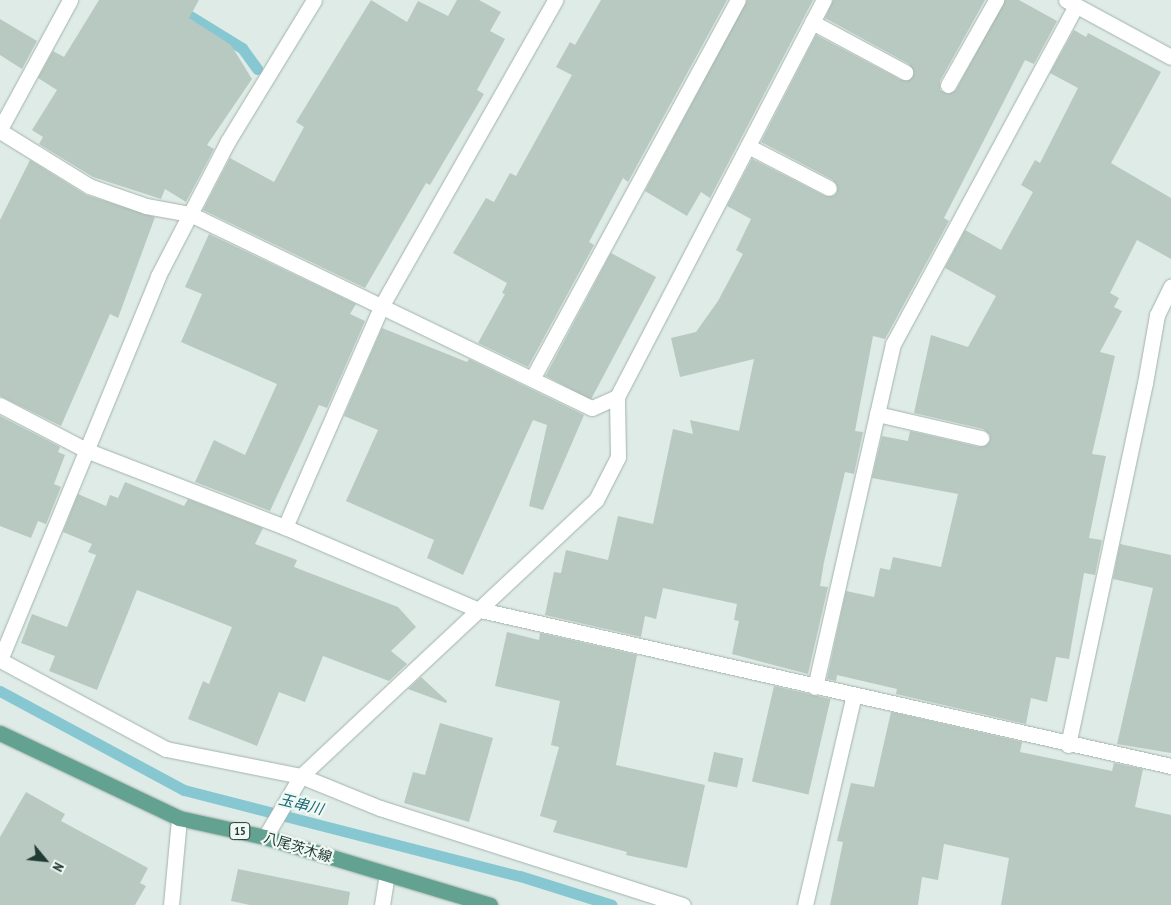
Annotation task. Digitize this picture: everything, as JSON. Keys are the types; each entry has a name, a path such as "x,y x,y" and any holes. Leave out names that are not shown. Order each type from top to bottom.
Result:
{"main road":[{"name":"八尾茨木線","path":"0,733 179,818 266,837 490,905"}],"street":[{"path":"70,0 0,130 89,186 146,206 190,214 592,408 617,398"},
{"path":"314,0 228,141 158,276 0,660 166,749 301,776 380,808 684,905"},
{"path":"285,527 382,305 555,0"},
{"path":"532,379 738,0"},
{"path":"266,837 301,776 476,609 596,500 618,457 617,398 824,0"},
{"path":"948,85 996,0"},
{"path":"815,686 893,344 1071,3 1171,57"},
{"path":"812,22 905,72"},
{"path":"748,146 829,188"},
{"path":"1068,744 1145,383 1157,315 1171,286"},
{"path":"0,404 88,450 285,527 476,609 854,696 1171,766"},
{"path":"877,414 981,438"},
{"path":"805,905 854,696"},
{"path":"171,905 179,818"},
{"path":"382,905 387,874"}],"building":[{"path":"99,0 199,0 189,18 231,45 252,79 207,145 214,149 186,202 165,189 161,199 93,177 39,144 43,137 32,130 57,90 38,78 53,51 64,57"},
{"path":"371,0 407,22 418,1 448,16 457,0 479,0 501,12 490,31 505,39 477,90 484,94 430,185 426,183 365,288 203,210 230,158 274,182 304,127 296,122"},
{"path":"601,0 727,0 628,182 623,178 589,242 594,245 528,367 478,343 505,294 502,293 507,283 453,253 486,198 494,202 510,173 516,176 572,75 556,67 570,42 575,45"},
{"path":"747,0 813,0 710,198 701,192 687,216 645,191"},
{"path":"833,0 985,0 940,81 940,90 948,94 956,90 1005,0 1019,0 1057,21 1034,64 1025,60 944,218 949,221 885,339 873,336 855,431 863,432 854,474 845,472 824,562 820,586 828,587 808,674 732,654 739,621 734,620 737,604 663,588 656,619 645,616 641,637 545,615 554,572 561,573 566,550 608,560 618,516 653,524 673,429 693,434 690,420 739,431 754,359 680,377 671,338 696,332 718,301 743,254 736,250 751,219 727,206 752,159 825,196 834,196 837,192 833,180 761,142 816,35 901,80 909,80 913,76 909,64 825,18"},
{"path":"0,19 37,41 22,69 0,55"},
{"path":"1074,30 1086,37 1088,33 1161,72 1111,163 1171,198 1171,259 1137,240 1110,293 1119,298 1114,307 1122,311 1100,352 1115,356 1092,454 1106,456 1089,538 1102,540 1095,575 1084,573 1069,659 1056,657 1047,702 1031,698 1026,724 896,694 897,689 837,675 836,681 827,679 846,591 874,597 880,568 890,570 893,557 941,567 958,494 872,478 882,436 908,441 910,431 979,447 990,441 990,435 983,429 914,413 931,335 968,347 996,296 945,268 965,230 1001,250 1033,192 1021,185 1035,160 1040,163 1078,88 1050,73"},
{"path":"30,160 86,195 155,217 118,318 110,314 61,426 0,396 0,220"},
{"path":"209,234 356,304 350,314 365,321 327,408 319,405 270,511 195,482 214,440 245,455 277,384 181,342 202,294 185,287"},
{"path":"611,253 656,277 591,400 546,376"},
{"path":"382,328 467,362 469,359 584,415 543,510 529,506 547,425 533,420 463,575 427,558 434,540 346,501 378,430 344,416"},
{"path":"0,416 60,447 58,452 65,455 54,484 61,487 46,524 38,521 31,538 0,526"},
{"path":"125,482 184,506 188,499 263,528 255,544 297,560 294,567 398,607 416,627 391,651 407,664 389,681 323,656 305,702 279,692 257,746 188,719 203,681 209,684 232,627 137,590 97,690 49,671 55,656 21,643 32,614 67,627 96,555 88,552 92,544 63,532 78,494 106,506 110,495 118,498"},
{"path":"1120,544 1171,555 1171,753 1117,744 1153,588 1113,579"},
{"path":"507,632 539,640 540,633 637,655 616,765 705,785 687,868 626,855 627,852 553,832 557,821 540,816 559,747 551,745 560,701 495,686"},
{"path":"421,677 447,701 446,703 408,689"},
{"path":"774,686 831,699 808,795 752,781"},
{"path":"891,712 1022,742 1020,752 1112,771 1114,763 1143,769 1135,807 1171,815 1171,905 1001,905 1009,858 944,844 938,880 922,877 918,905 830,905 843,842 837,841 851,783 874,787"},
{"path":"440,723 493,738 469,822 404,803 413,772 425,775"},
{"path":"714,752 743,758 737,788 708,781"},
{"path":"26,792 65,814 61,821 148,868 140,883 146,886 135,905 0,905 0,837"},
{"path":"238,869 350,892 348,905 250,905 231,901"}],"waterway":[{"path":"164,0 242,48 257,69"},
{"name":"玉串川","path":"0,691 184,790 520,876 612,905"}]}
